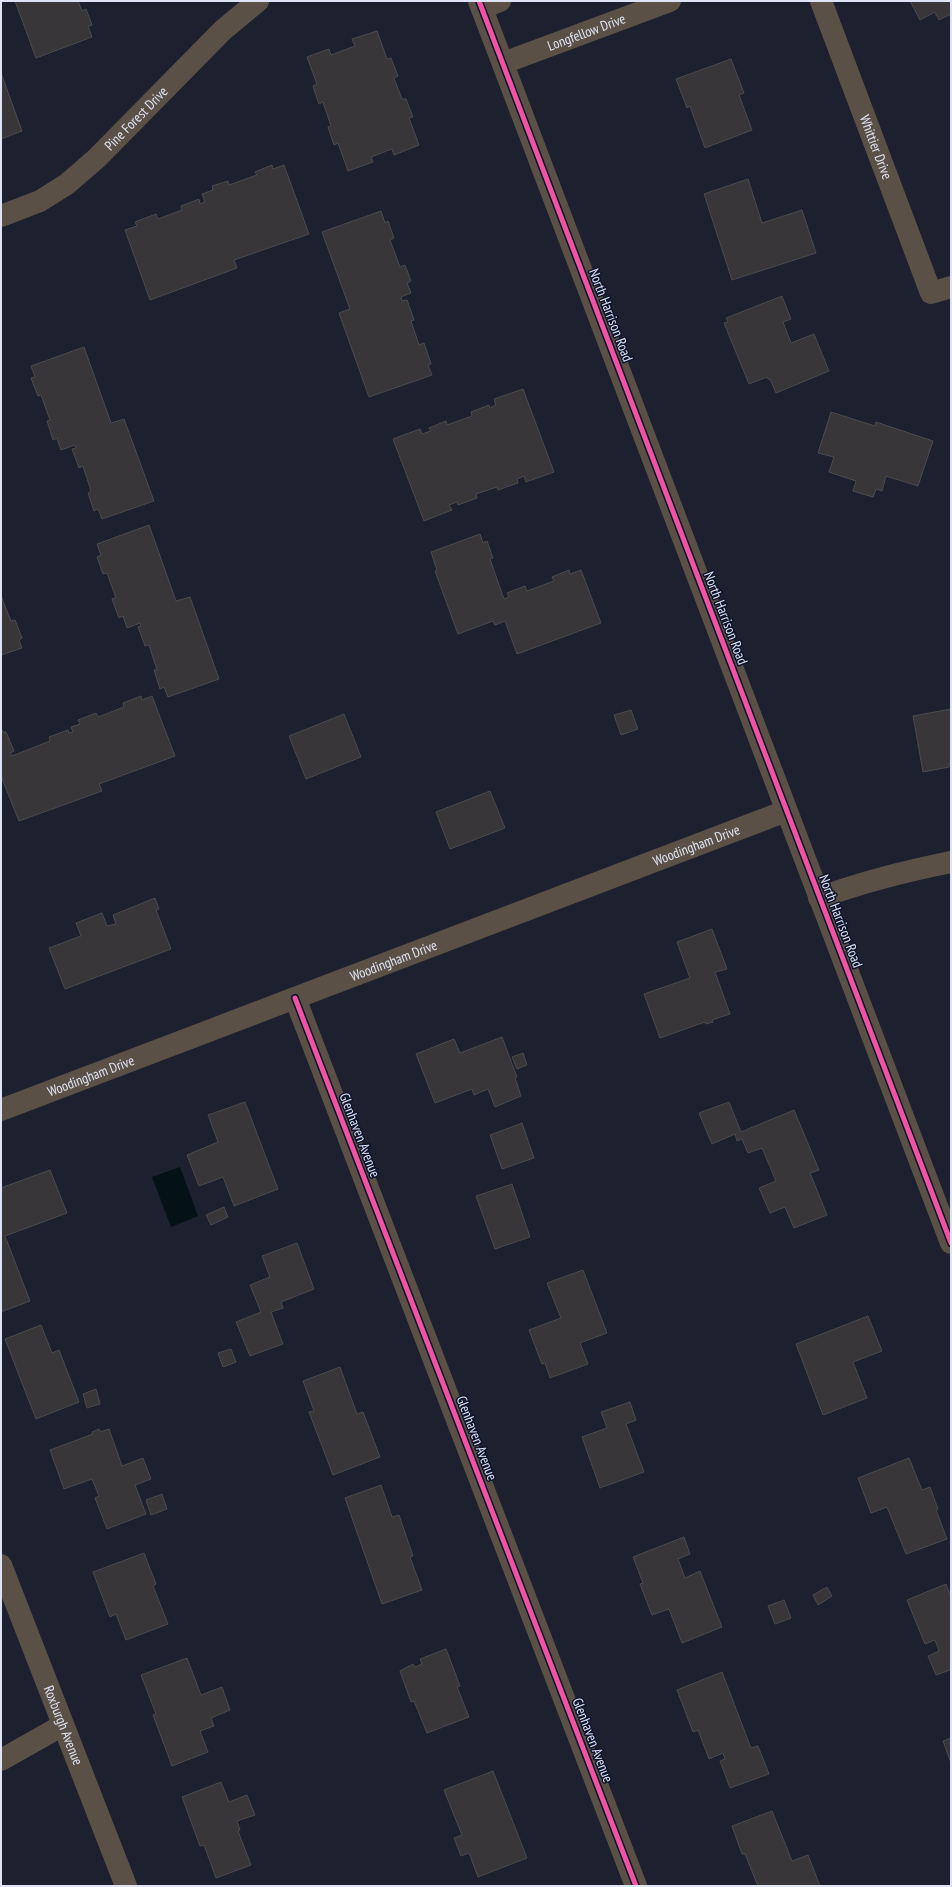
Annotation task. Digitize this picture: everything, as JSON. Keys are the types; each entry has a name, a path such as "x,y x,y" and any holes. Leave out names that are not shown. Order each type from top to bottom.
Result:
{"street":[{"name":"Pine Forest Drive","path":"1,216 40,201 67,184 97,158 223,30 258,1"},
{"name":"Longfellow Drive","path":"503,64 670,1"},
{"name":"Whittier Drive","path":"821,1 930,293 951,287"},
{"name":"North Harrison Road","path":"487,3 503,64 951,1243"},
{"name":"Woodingham Drive","path":"1,1110 786,811"},
{"path":"819,898 867,881 951,862"},
{"name":"Glenhaven Avenue","path":"295,998 636,1886"},
{"name":"Roxburgh Avenue","path":"1,1565 126,1886"},
{"path":"1,1760 63,1725"}],"shaded area":[{"path":"180,1167 198,1216 171,1227 152,1177"}],"building":[{"path":"15,1 78,1 82,11 86,9 92,25 88,26 92,37 36,58"},
{"path":"910,1 951,1 951,14 939,20 935,12 920,20"},
{"path":"377,31 387,59 391,58 398,76 394,78 402,99 406,99 413,117 409,118 419,145 394,155 392,149 371,157 373,162 348,171 338,143 334,145 328,127 331,126 323,102 319,104 313,86 317,84 307,57 329,49 331,55 355,46 352,39"},
{"path":"731,59 744,93 739,95 752,130 705,148 690,106 687,108 676,79"},
{"path":"1,73 22,131 1,139"},
{"path":"272,165 273,169 284,165 309,234 234,260 237,268 150,300 125,230 137,226 135,222 156,214 158,219 182,210 181,206 199,199 200,204 205,202 202,194 213,190 212,186 228,181 229,185 257,175 255,172"},
{"path":"748,179 762,223 802,210 816,253 732,280 704,194"},
{"path":"381,211 385,223 388,221 394,238 390,240 400,267 405,265 411,281 407,283 411,293 401,297 402,301 407,300 414,320 411,321 419,345 424,343 431,364 428,365 432,375 369,397 339,313 350,309 322,232"},
{"path":"782,296 791,319 783,322 791,343 814,334 829,371 776,393 770,379 767,377 749,384 724,323 728,322 726,318"},
{"path":"84,347 111,423 124,419 154,501 102,519 98,509 94,511 88,493 91,491 83,466 79,468 72,449 76,448 75,445 61,450 57,438 53,440 47,421 50,420 41,395 38,396 31,378 35,377 31,366"},
{"path":"523,389 554,472 526,482 524,476 517,479 518,483 498,490 497,487 476,494 477,498 458,505 457,502 449,505 452,510 424,521 393,439 420,429 422,434 431,431 429,428 446,421 447,425 472,416 471,412 489,405 490,408 496,405 494,399"},
{"path":"831,412 875,426 876,422 933,441 918,486 886,476 882,491 876,489 873,497 853,491 856,481 829,472 834,457 818,453"},
{"path":"149,525 176,601 190,597 219,679 168,697 164,687 160,689 154,670 157,670 149,645 145,646 138,627 141,626 140,623 127,628 123,616 119,618 112,599 116,598 107,573 103,574 97,557 101,555 97,544"},
{"path":"480,534 483,543 487,541 493,558 490,559 504,599 509,597 507,593 525,586 527,591 554,581 552,577 569,570 570,574 581,570 601,623 517,654 505,621 495,625 493,621 458,634 435,571 437,570 431,552"},
{"path":"1,596 11,621 15,620 22,638 19,640 22,648 1,655"},
{"path":"141,696 142,700 152,696 175,756 99,784 102,791 19,821 1,776 1,728 3,732 6,732 14,751 10,753 12,756 50,741 49,737 68,730 69,733 73,732 71,727 80,724 78,720 96,713 98,717 124,707 123,703"},
{"path":"951,709 951,763 949,764 949,767 923,772 913,716"},
{"path":"631,710 638,729 621,735 614,715"},
{"path":"344,714 361,757 306,779 289,736"},
{"path":"490,791 505,828 450,849 436,812"},
{"path":"155,898 159,909 156,910 171,949 65,989 49,948 81,936 76,923 102,913 107,926 116,924 113,915"},
{"path":"712,929 727,969 715,972 730,1014 712,1020 713,1022 706,1024 705,1022 660,1038 644,994 690,978 677,942"},
{"path":"502,1037 517,1077 515,1078 521,1096 495,1107 488,1089 474,1095 472,1089 435,1103 416,1054 454,1039 460,1053"},
{"path":"523,1053 527,1065 517,1069 512,1057"},
{"path":"245,1102 278,1189 234,1206 223,1177 199,1186 187,1155 218,1142 208,1115"},
{"path":"729,1102 741,1132 794,1110 819,1170 810,1173 827,1215 794,1228 785,1207 770,1213 759,1188 776,1181 762,1148 748,1153 742,1139 737,1141 735,1134 712,1144 699,1113"},
{"path":"522,1123 534,1158 502,1169 490,1135"},
{"path":"50,1170 67,1213 5,1236 30,1301 1,1312 1,1188"},
{"path":"512,1184 530,1237 495,1249 476,1196"},
{"path":"224,1207 228,1217 211,1225 206,1215"},
{"path":"297,1243 314,1289 281,1302 283,1308 271,1312 283,1344 250,1356 236,1322 261,1312 250,1285 270,1277 262,1256"},
{"path":"583,1270 607,1333 580,1343 588,1364 550,1378 545,1363 542,1364 529,1330 561,1318 547,1283"},
{"path":"868,1316 882,1351 853,1362 867,1398 823,1415 796,1344"},
{"path":"41,1325 52,1353 59,1350 79,1402 36,1419 5,1339"},
{"path":"231,1349 236,1362 223,1367 218,1353"},
{"path":"340,1367 357,1414 363,1412 380,1457 333,1475 309,1412 314,1411 303,1381"},
{"path":"96,1389 100,1404 87,1408 83,1394"},
{"path":"630,1402 636,1420 626,1424 644,1472 600,1488 582,1437 607,1428 601,1412"},
{"path":"99,1429 100,1432 109,1429 122,1466 143,1458 151,1479 135,1485 146,1514 107,1529 95,1498 99,1496 92,1479 64,1489 50,1450 93,1434 92,1432"},
{"path":"909,1458 922,1490 930,1487 938,1509 936,1510 947,1539 906,1554 887,1507 871,1513 858,1478"},
{"path":"381,1485 392,1517 399,1515 413,1556 410,1557 422,1590 382,1604 345,1498"},
{"path":"162,1494 167,1509 151,1515 146,1500"},
{"path":"684,1537 690,1554 678,1559 685,1578 700,1571 722,1627 682,1643 669,1609 652,1615 640,1584 643,1583 633,1557"},
{"path":"144,1553 156,1584 153,1586 168,1624 126,1640 116,1614 110,1617 93,1572"},
{"path":"946,1584 951,1597 951,1672 950,1670 936,1675 928,1656 939,1651 935,1640 925,1644 907,1600"},
{"path":"827,1587 832,1596 818,1605 813,1595"},
{"path":"784,1600 791,1618 775,1624 768,1606"},
{"path":"446,1649 460,1686 457,1687 469,1717 427,1733 414,1701 411,1702 400,1671 413,1664 415,1667 422,1664 420,1659"},
{"path":"187,1658 201,1695 222,1687 230,1710 211,1718 214,1726 200,1731 208,1752 172,1766 153,1715 156,1714 141,1675"},
{"path":"722,1672 751,1748 758,1746 769,1774 730,1788 720,1761 725,1759 723,1753 709,1759 698,1730 693,1732 677,1690"},
{"path":"951,1738 951,1763 943,1741"},
{"path":"493,1771 527,1858 478,1877 469,1853 461,1856 454,1838 462,1835 444,1790"},
{"path":"221,1782 229,1802 247,1795 255,1815 237,1821 240,1830 238,1831 251,1865 216,1878 204,1845 200,1846 182,1797"},
{"path":"772,1811 792,1861 808,1855 820,1886 758,1886 745,1854 742,1854 732,1826"}],"cycle path":[{"path":"479,1 951,1243"},
{"path":"295,998 636,1886"}]}
